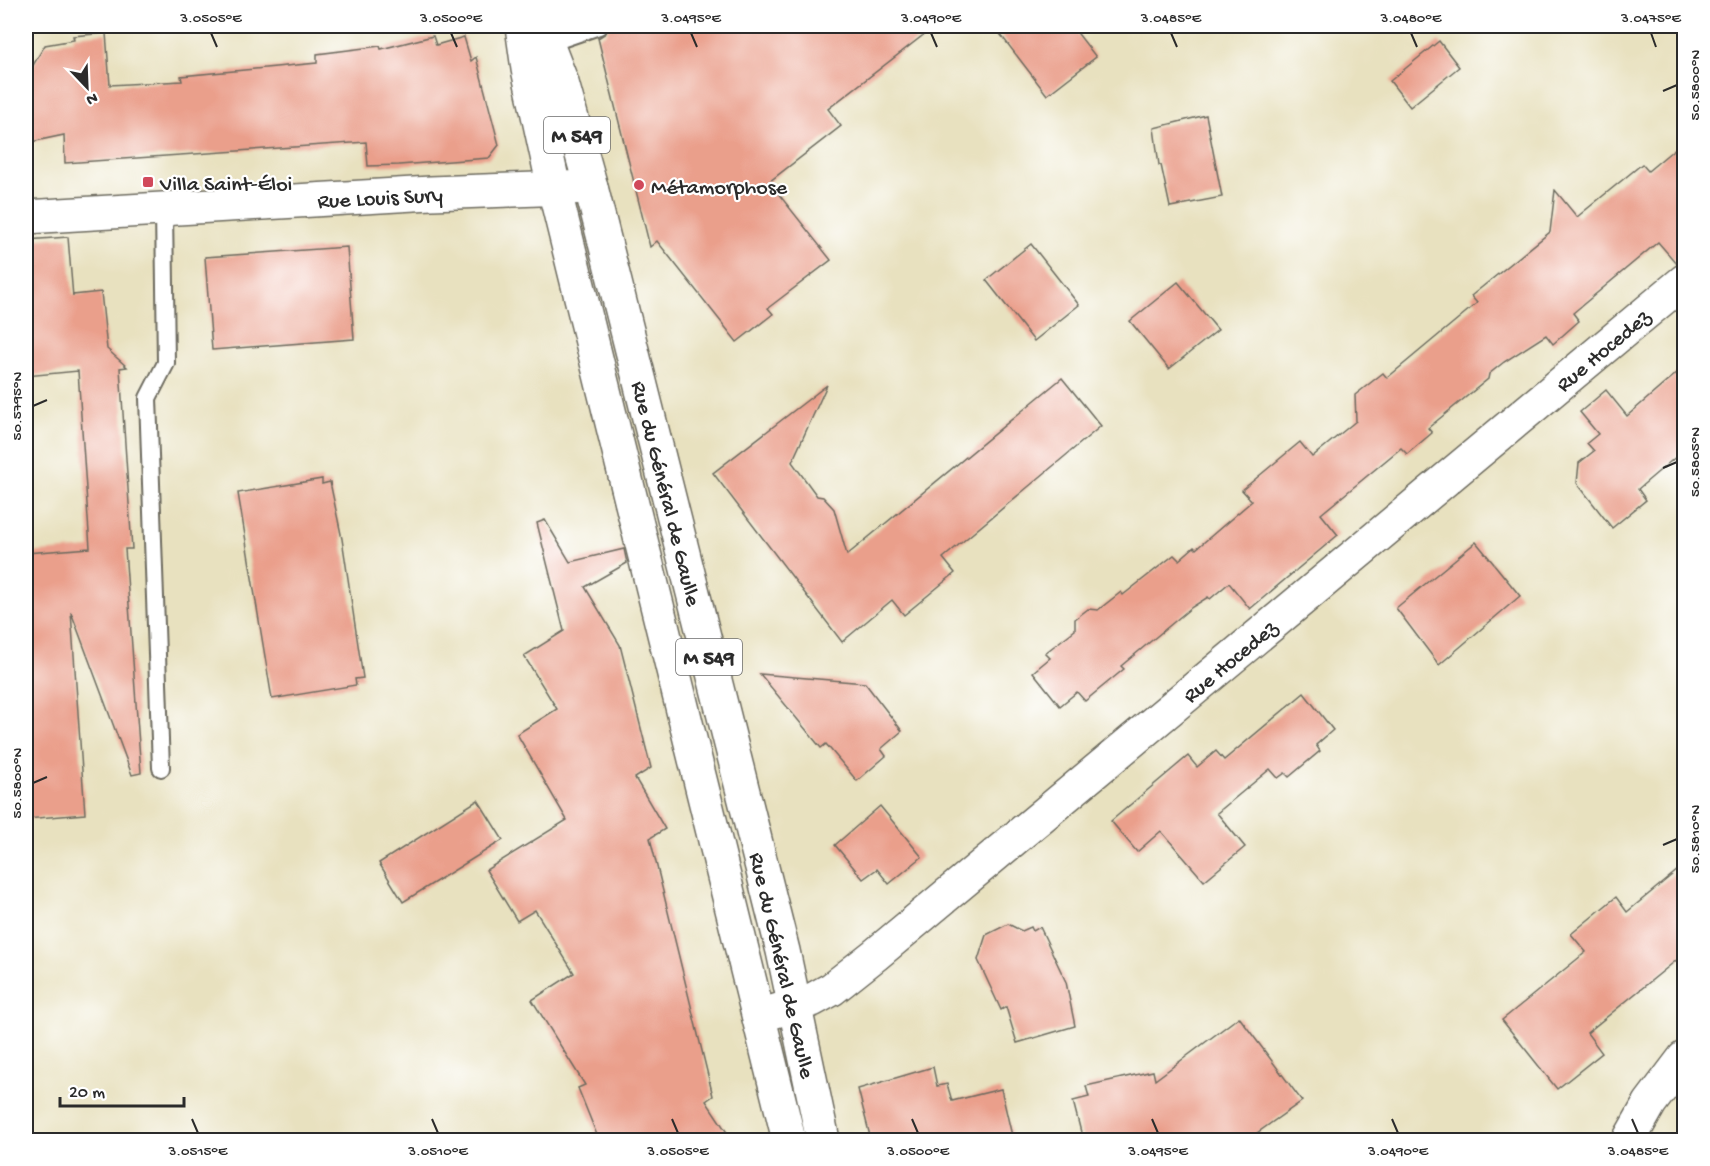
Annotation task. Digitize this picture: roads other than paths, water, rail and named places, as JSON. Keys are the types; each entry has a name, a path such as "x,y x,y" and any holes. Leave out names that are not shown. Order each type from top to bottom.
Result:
{"main road":[{"name":"Rue du Général de Gaulle","path":"534,37 562,83 591,187 796,1006 823,1140"},
{"name":"Rue du Général de Gaulle","path":"534,37 554,188 789,1140"},
{"name":"Rue Louis Sury","path":"26,217 591,187"},
{"name":"Rue Hocedez","path":"759,1016 796,1006 832,989 875,955 1684,281"},
{"path":"1629,1140 1650,1103 1684,1058"}],"lane":[{"path":"534,37 599,26"},
{"path":"161,768 148,398 166,363 164,209"}],"place":[{"name":"Villa Saint-Éloi","path":"148,182"},
{"name":"Métamorphose","path":"639,185"}]}
